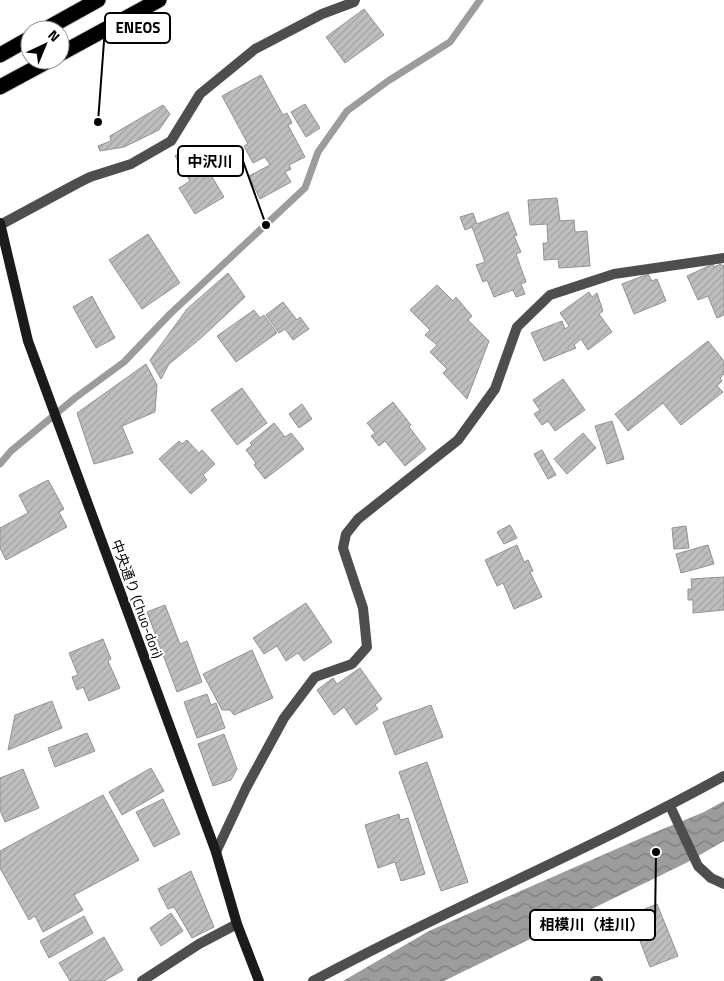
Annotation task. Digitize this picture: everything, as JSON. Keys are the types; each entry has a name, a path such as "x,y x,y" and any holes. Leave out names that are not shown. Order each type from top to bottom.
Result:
{"highway":[{"path":"62,20 98,0"},
{"path":"70,49 159,0"},
{"path":"0,55 20,44"},
{"path":"0,87 31,70"}],"street":[{"path":"0,224 78,183 131,164 171,141 200,94 255,49 322,14 355,0"},
{"name":"中央通り (Chuo-dori)","path":"0,224 28,341 216,852 237,924 259,981"},
{"path":"216,852 246,788 284,718 315,677 352,664 367,647 363,608 344,548 346,534 358,519 458,440 495,389 517,327 550,295 614,274 724,258"},
{"path":"312,981 376,947 672,810 724,776"},
{"path":"672,810 698,866 711,878 724,884"},
{"path":"142,981 199,944 237,924"}],"water":[{"path":"724,801 724,841 686,863 444,981 343,981 429,931 704,812"}],"building":[{"path":"364,9 384,35 345,63 326,37"},
{"path":"261,75 283,115 287,113 292,123 288,125 305,157 289,165 291,169 285,172 291,182 260,199 249,176 270,165 265,157 253,163 244,146 248,144 222,96"},
{"path":"305,104 320,128 306,137 291,112"},
{"path":"163,105 170,114 159,130 124,147 100,151 98,146 111,141 110,136"},
{"path":"193,145 224,197 195,214 179,188 190,181 175,156"},
{"path":"557,198 560,221 574,220 575,232 587,231 590,266 559,268 558,259 544,260 543,243 548,243 547,224 530,225 528,200"},
{"path":"508,212 517,235 514,236 521,252 516,254 526,282 521,284 525,294 516,297 513,290 494,297 487,280 483,282 476,265 485,262 472,227 465,230 460,217 473,213 477,224"},
{"path":"148,234 180,283 142,309 109,260"},
{"path":"713,264 714,267 721,264 722,266 724,265 724,315 717,318 708,296 698,300 687,276"},
{"path":"228,273 245,297 201,338 169,364 161,379 150,360 187,309"},
{"path":"648,274 652,281 657,279 666,301 634,314 622,284"},
{"path":"437,285 453,301 456,297 472,316 468,320 489,341 467,399 443,373 447,369 430,352 437,345 425,335 430,330 410,310"},
{"path":"589,292 592,297 597,293 603,311 599,314 612,332 588,350 581,339 574,345 576,348 544,361 531,333 562,321 565,329 569,326 560,313"},
{"path":"92,296 115,338 96,348 73,307"},
{"path":"283,302 297,320 300,317 309,329 293,340 285,329 279,333 266,315"},
{"path":"254,310 260,318 264,315 277,333 236,362 217,336"},
{"path":"708,341 724,361 724,374 720,378 722,381 717,386 723,392 681,425 663,403 628,431 615,414"},
{"path":"146,364 157,385 155,412 122,426 133,453 94,464 77,413"},
{"path":"563,379 585,410 555,431 548,421 542,425 534,414 540,410 533,400"},
{"path":"242,388 267,423 237,445 211,410"},
{"path":"393,402 411,425 409,427 426,449 405,466 385,441 379,446 371,436 375,433 367,423"},
{"path":"302,404 312,419 299,428 289,414"},
{"path":"612,421 624,459 607,464 595,426"},
{"path":"274,423 285,437 291,433 304,449 265,479 254,465 256,463 246,450 252,445 250,443"},
{"path":"583,433 596,448 567,474 554,459"},
{"path":"187,440 199,453 202,450 215,464 203,475 207,480 191,494 159,459 179,441 182,444"},
{"path":"542,450 556,475 548,479 534,454"},
{"path":"48,480 64,509 59,512 67,527 6,560 0,548 0,528 28,513 19,495"},
{"path":"510,525 517,538 504,544 497,532"},
{"path":"686,526 689,548 674,549 672,528"},
{"path":"517,545 524,562 528,560 533,571 530,572 542,597 514,609 503,583 497,586 485,560"},
{"path":"708,545 714,564 681,573 676,554"},
{"path":"724,577 724,610 693,613 693,600 688,600 688,589 692,589 691,579"},
{"path":"306,603 332,642 304,661 298,653 286,661 277,646 264,654 253,638"},
{"path":"165,605 180,644 187,641 202,682 177,692 147,612"},
{"path":"103,639 111,659 108,661 120,688 89,701 83,687 77,690 72,677 78,675 69,653"},
{"path":"252,650 273,698 234,715 230,710 222,710 203,674"},
{"path":"360,668 382,699 375,705 378,709 356,725 344,707 334,715 317,690 333,678 337,684"},
{"path":"207,694 211,705 216,703 225,728 197,738 184,702"},
{"path":"52,701 62,728 8,750 15,715"},
{"path":"431,705 443,737 395,755 383,722"},
{"path":"87,733 95,751 55,767 48,748"},
{"path":"224,734 237,769 231,780 213,786 198,744"},
{"path":"427,762 468,882 441,891 399,772"},
{"path":"151,768 164,791 122,815 109,792"},
{"path":"23,769 39,808 5,822 0,810 0,778"},
{"path":"103,795 139,860 74,895 83,910 43,932 35,916 29,920 0,868 0,851"},
{"path":"163,799 180,834 154,847 136,812"},
{"path":"399,814 400,820 408,818 425,874 401,881 395,862 378,868 365,825"},
{"path":"191,871 214,927 192,938 174,907 168,909 158,889"},
{"path":"657,904 678,956 650,967 630,915"},
{"path":"171,913 183,931 161,946 150,928"},
{"path":"84,916 93,933 49,958 40,941"},
{"path":"104,937 123,970 104,981 70,981 59,963"}],"waterway":[{"path":"0,464 11,451 75,398 124,362 170,314 305,188 318,152 347,111 388,81 450,42 480,0"}],"place":[{"name":"ENEOS","path":"98,122"},
{"name":"中沢川","path":"266,225"},
{"name":"相模川（桂川）","path":"656,852"}]}
